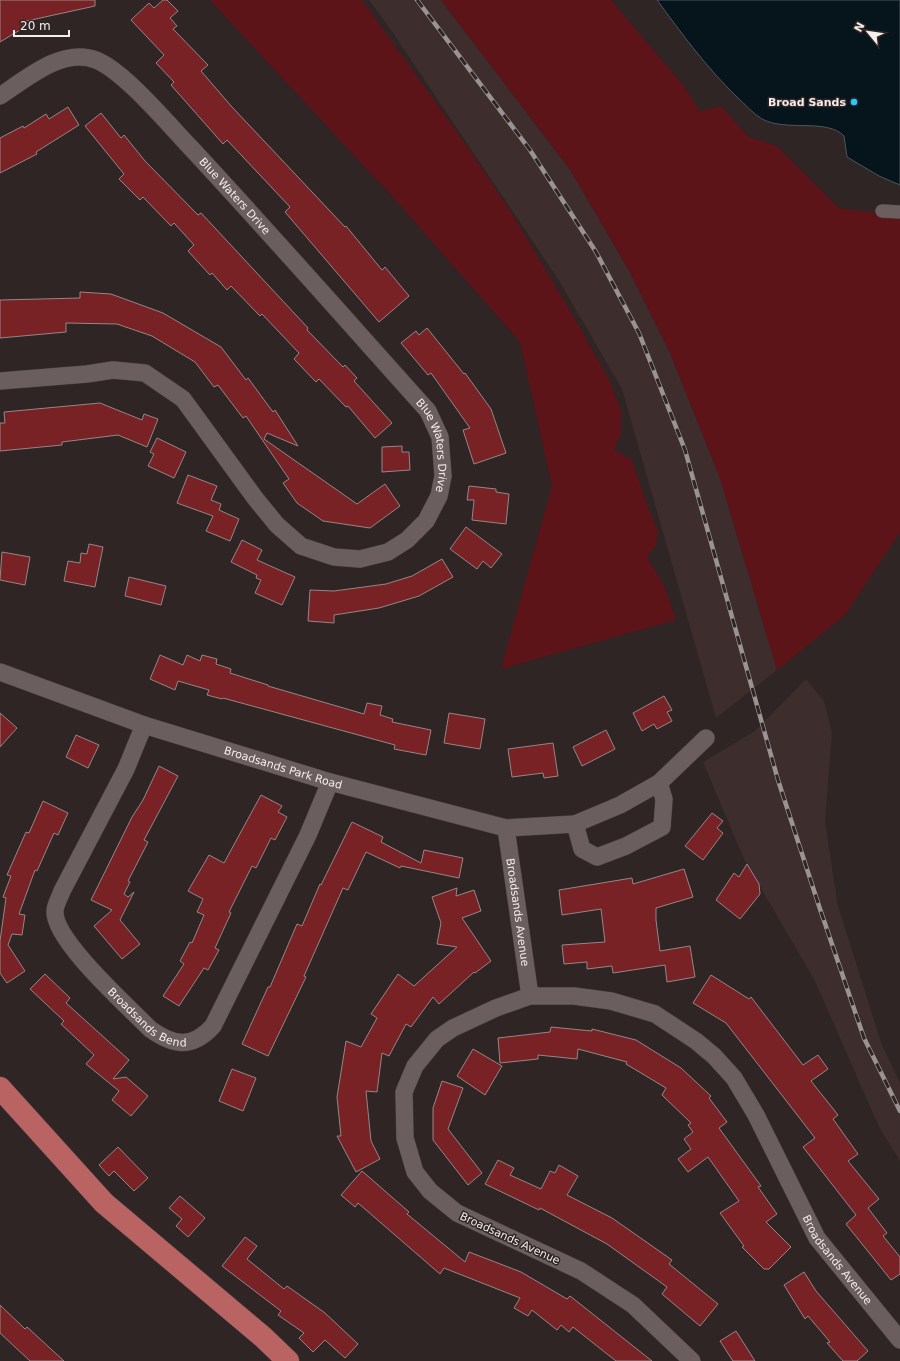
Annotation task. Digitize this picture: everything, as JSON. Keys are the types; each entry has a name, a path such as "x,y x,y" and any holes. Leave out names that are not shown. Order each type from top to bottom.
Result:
{"main road":[{"path":"0,1088 104,1203 288,1361"}],"street":[{"name":"Blue Waters Drive","path":"0,96 52,63 75,57 95,60 113,70 154,109 256,218 428,411 440,437 443,476 439,496 426,521 407,540 388,552 360,559 334,557 301,546 277,525 183,399 145,374 113,370 87,374 0,381"},
{"path":"882,211 900,212"},
{"name":"Broadsands Park Road","path":"0,672 144,725 330,782 506,828 575,824 620,805 658,783 706,738"},
{"name":"Broadsands Bend","path":"144,725 126,769 62,891 55,912 59,931 70,946 150,1029 165,1039 174,1042 188,1043 204,1037 213,1026 308,835 330,782"},
{"path":"575,824 582,849 597,857 626,846 662,827 664,799 658,783"},
{"name":"Broadsands Avenue","path":"506,828 530,996"},
{"name":"Broadsands Avenue","path":"692,1361 633,1305 581,1271 508,1235 476,1224 457,1213 430,1192 416,1172 405,1138 404,1092 415,1066 437,1039 453,1028 496,1008 530,996 574,996 611,1001 655,1014 696,1041 714,1056 734,1078 756,1114 817,1238 900,1340"}],"shaded area":[{"path":"210,0 361,0 370,11 462,139 511,212 575,319 610,382 621,410 621,433 614,450 632,460 647,505 658,530 656,545 647,556 665,588 676,620 501,669 552,486 520,342 398,203"},
{"path":"369,0 441,0 571,171 628,269 670,353 720,478 777,670 716,718 622,389 558,279 391,30"},
{"path":"441,0 611,0 683,85 700,111 721,106 749,137 777,146 839,208 900,216 900,532 845,615 777,670 720,478 670,353 628,269 571,171"},
{"name":"Broad Sands","path":"657,0 900,0 900,185 879,176 847,157 844,136 837,131 817,126 783,125 772,123 758,117 715,74 685,38"},
{"path":"806,679 824,701 832,733 825,822 838,906 882,1045 900,1083 900,1161 879,1127 815,981 744,859 703,762 755,731"}],"building":[{"path":"0,0 95,0 95,6 22,22 25,27 0,42"},
{"path":"163,0 167,0 178,11 170,18 177,26 173,29 208,65 201,71 232,107 345,227 346,226 382,270 385,267 409,296 379,322 285,212 290,207 227,140 223,144 171,85 174,82 156,63 164,55 131,20 149,3 154,8"},
{"path":"68,107 79,125 36,152 37,154 0,173 0,138 23,126 24,128 46,114 49,119"},
{"path":"101,113 121,138 124,135 145,161 198,215 201,213 308,328 307,330 343,367 345,365 357,378 354,381 392,423 375,438 348,406 346,407 319,379 316,382 294,359 299,353 262,314 260,316 231,286 227,290 212,273 210,275 188,251 194,245 174,223 171,226 143,197 140,200 119,179 124,174 85,126"},
{"path":"80,292 111,294 163,313 221,347 246,380 248,378 273,412 275,410 298,446 267,433 264,439 357,504 385,484 400,506 370,528 323,521 297,503 283,483 289,479 246,416 243,418 218,385 214,387 195,362 152,336 117,324 66,323 66,332 0,338 0,300 80,298"},
{"path":"427,328 464,374 465,373 491,409 506,453 474,464 463,430 470,428 431,373 428,375 401,343 416,331 419,335"},
{"path":"100,403 142,420 144,414 158,419 147,447 118,435 62,442 62,445 0,451 0,423 5,423 4,412"},
{"path":"157,438 186,452 174,478 148,466 154,454 150,452"},
{"path":"402,446 402,452 409,452 410,470 382,472 382,447"},
{"path":"188,475 217,486 211,500 221,504 219,510 239,519 230,541 206,531 213,516 177,503"},
{"path":"469,486 496,489 496,492 509,494 506,524 472,520 474,500 467,500"},
{"path":"466,527 502,554 491,568 483,561 477,569 450,549"},
{"path":"242,540 262,550 257,560 295,577 282,605 255,593 261,580 256,578 257,575 231,562"},
{"path":"89,544 103,547 95,587 64,581 68,561 80,563 81,553 87,554"},
{"path":"2,552 30,557 25,585 0,580"},
{"path":"442,559 453,577 419,596 379,608 334,615 334,623 308,621 310,590 334,591 386,584 412,576"},
{"path":"129,577 166,586 161,605 125,596"},
{"path":"160,655 183,665 187,655 200,661 202,655 217,659 216,664 231,669 230,673 268,686 364,714 367,703 382,706 380,715 393,719 392,722 431,730 426,755 394,749 395,745 223,698 207,695 209,690 178,681 175,690 150,679"},
{"path":"664,696 672,710 667,712 672,721 657,729 654,724 642,731 633,713"},
{"path":"0,713 17,728 0,747"},
{"path":"449,713 485,719 480,749 444,743"},
{"path":"606,730 615,749 582,766 573,747"},
{"path":"76,735 99,745 88,768 66,757"},
{"path":"553,743 558,776 544,778 543,773 512,777 508,749"},
{"path":"159,766 178,776 144,840 148,842 128,881 130,882 124,894 128,897 134,892 120,920 140,944 122,959 94,926 112,910 91,900"},
{"path":"261,795 282,806 278,812 287,817 275,840 271,838 256,868 252,866 229,912 231,913 215,948 219,950 208,970 204,968 179,1006 163,996 184,964 180,961 190,942 192,943 204,915 197,912 203,899 188,891 209,855 224,863"},
{"path":"43,801 68,813 58,835 54,833 37,871 35,870 19,914 25,915 22,935 12,934 8,945 25,971 7,983 0,973 0,941 6,898 3,897 11,876 7,875 26,832 29,833"},
{"path":"712,813 723,821 717,828 723,833 703,860 685,846"},
{"path":"352,822 383,837 381,842 421,863 424,850 463,858 459,878 401,866 400,868 366,852 348,890 343,888 304,976 306,977 268,1056 242,1044 268,987 270,987 297,924 302,926 320,884 321,885"},
{"path":"747,864 759,884 760,894 740,919 716,900 734,873 739,877"},
{"path":"684,869 693,897 656,908 656,920 660,951 690,946 695,977 667,982 665,965 613,973 612,966 587,969 587,962 564,964 562,945 605,942 601,909 562,915 559,890 632,878 633,884"},
{"path":"457,888 456,896 474,890 481,911 462,918 491,961 475,973 474,972 439,1004 433,997 411,1027 406,1024 389,1056 382,1053 377,1092 366,1091 371,1141 380,1159 356,1172 337,1136 341,1136 337,1097 346,1041 361,1047 377,1018 371,1014 398,974 414,986 457,947 437,944 441,923 432,897"},
{"path":"45,974 70,998 66,1003 129,1060 113,1079 126,1077 148,1096 131,1116 112,1100 119,1091 86,1064 94,1055 61,1024 64,1021 30,989"},
{"path":"711,975 749,999 751,997 803,1065 818,1055 828,1069 811,1081 838,1115 833,1119 858,1154 848,1161 879,1199 868,1208 887,1233 883,1236 900,1257 900,1274 891,1280 846,1224 856,1215 803,1147 815,1138 726,1023 693,1003"},
{"path":"551,1027 592,1031 592,1029 636,1040 681,1068 711,1096 709,1098 727,1122 719,1128 761,1186 758,1187 777,1214 766,1222 791,1247 769,1269 764,1269 742,1247 744,1246 720,1213 739,1201 708,1157 688,1172 678,1159 691,1149 684,1139 693,1132 688,1125 691,1123 662,1095 666,1088 626,1064 627,1062 578,1049 577,1059 538,1055 538,1059 500,1063 498,1038 550,1032"},
{"path":"473,1049 502,1066 485,1095 457,1076"},
{"path":"232,1069 256,1078 243,1111 219,1101"},
{"path":"442,1081 463,1088 448,1129 482,1173 468,1185 433,1140 433,1108"},
{"path":"118,1147 148,1178 134,1191 114,1171 109,1176 99,1165"},
{"path":"498,1160 514,1168 510,1175 541,1189 550,1171 555,1173 559,1165 578,1176 567,1195 612,1218 672,1260 669,1264 718,1304 700,1326 662,1294 667,1287 607,1244 540,1208 539,1210 485,1184"},
{"path":"362,1171 409,1212 407,1214 465,1262 469,1252 521,1272 567,1299 570,1296 652,1361 616,1361 573,1327 569,1332 561,1325 557,1330 532,1310 528,1316 514,1308 520,1298 444,1268 440,1274 358,1203 355,1207 341,1195"},
{"path":"180,1196 205,1218 188,1237 176,1226 182,1219 169,1208"},
{"path":"245,1237 257,1246 247,1259 284,1289 287,1286 325,1313 358,1344 345,1358 325,1340 313,1352 299,1338 304,1333 278,1315 281,1311 222,1266"},
{"path":"804,1272 816,1291 868,1351 857,1361 843,1361 827,1343 830,1342 808,1316 805,1319 784,1285"},
{"path":"0,1305 25,1329 27,1327 64,1361 30,1361 0,1333"},
{"path":"736,1331 755,1361 733,1361 720,1341"}],"railway":[{"path":"417,0 530,150 596,252 639,333 685,450 778,780 819,906 864,1038 900,1111"}],"place":[{"name":"Broad Sands","path":"854,102"}]}
